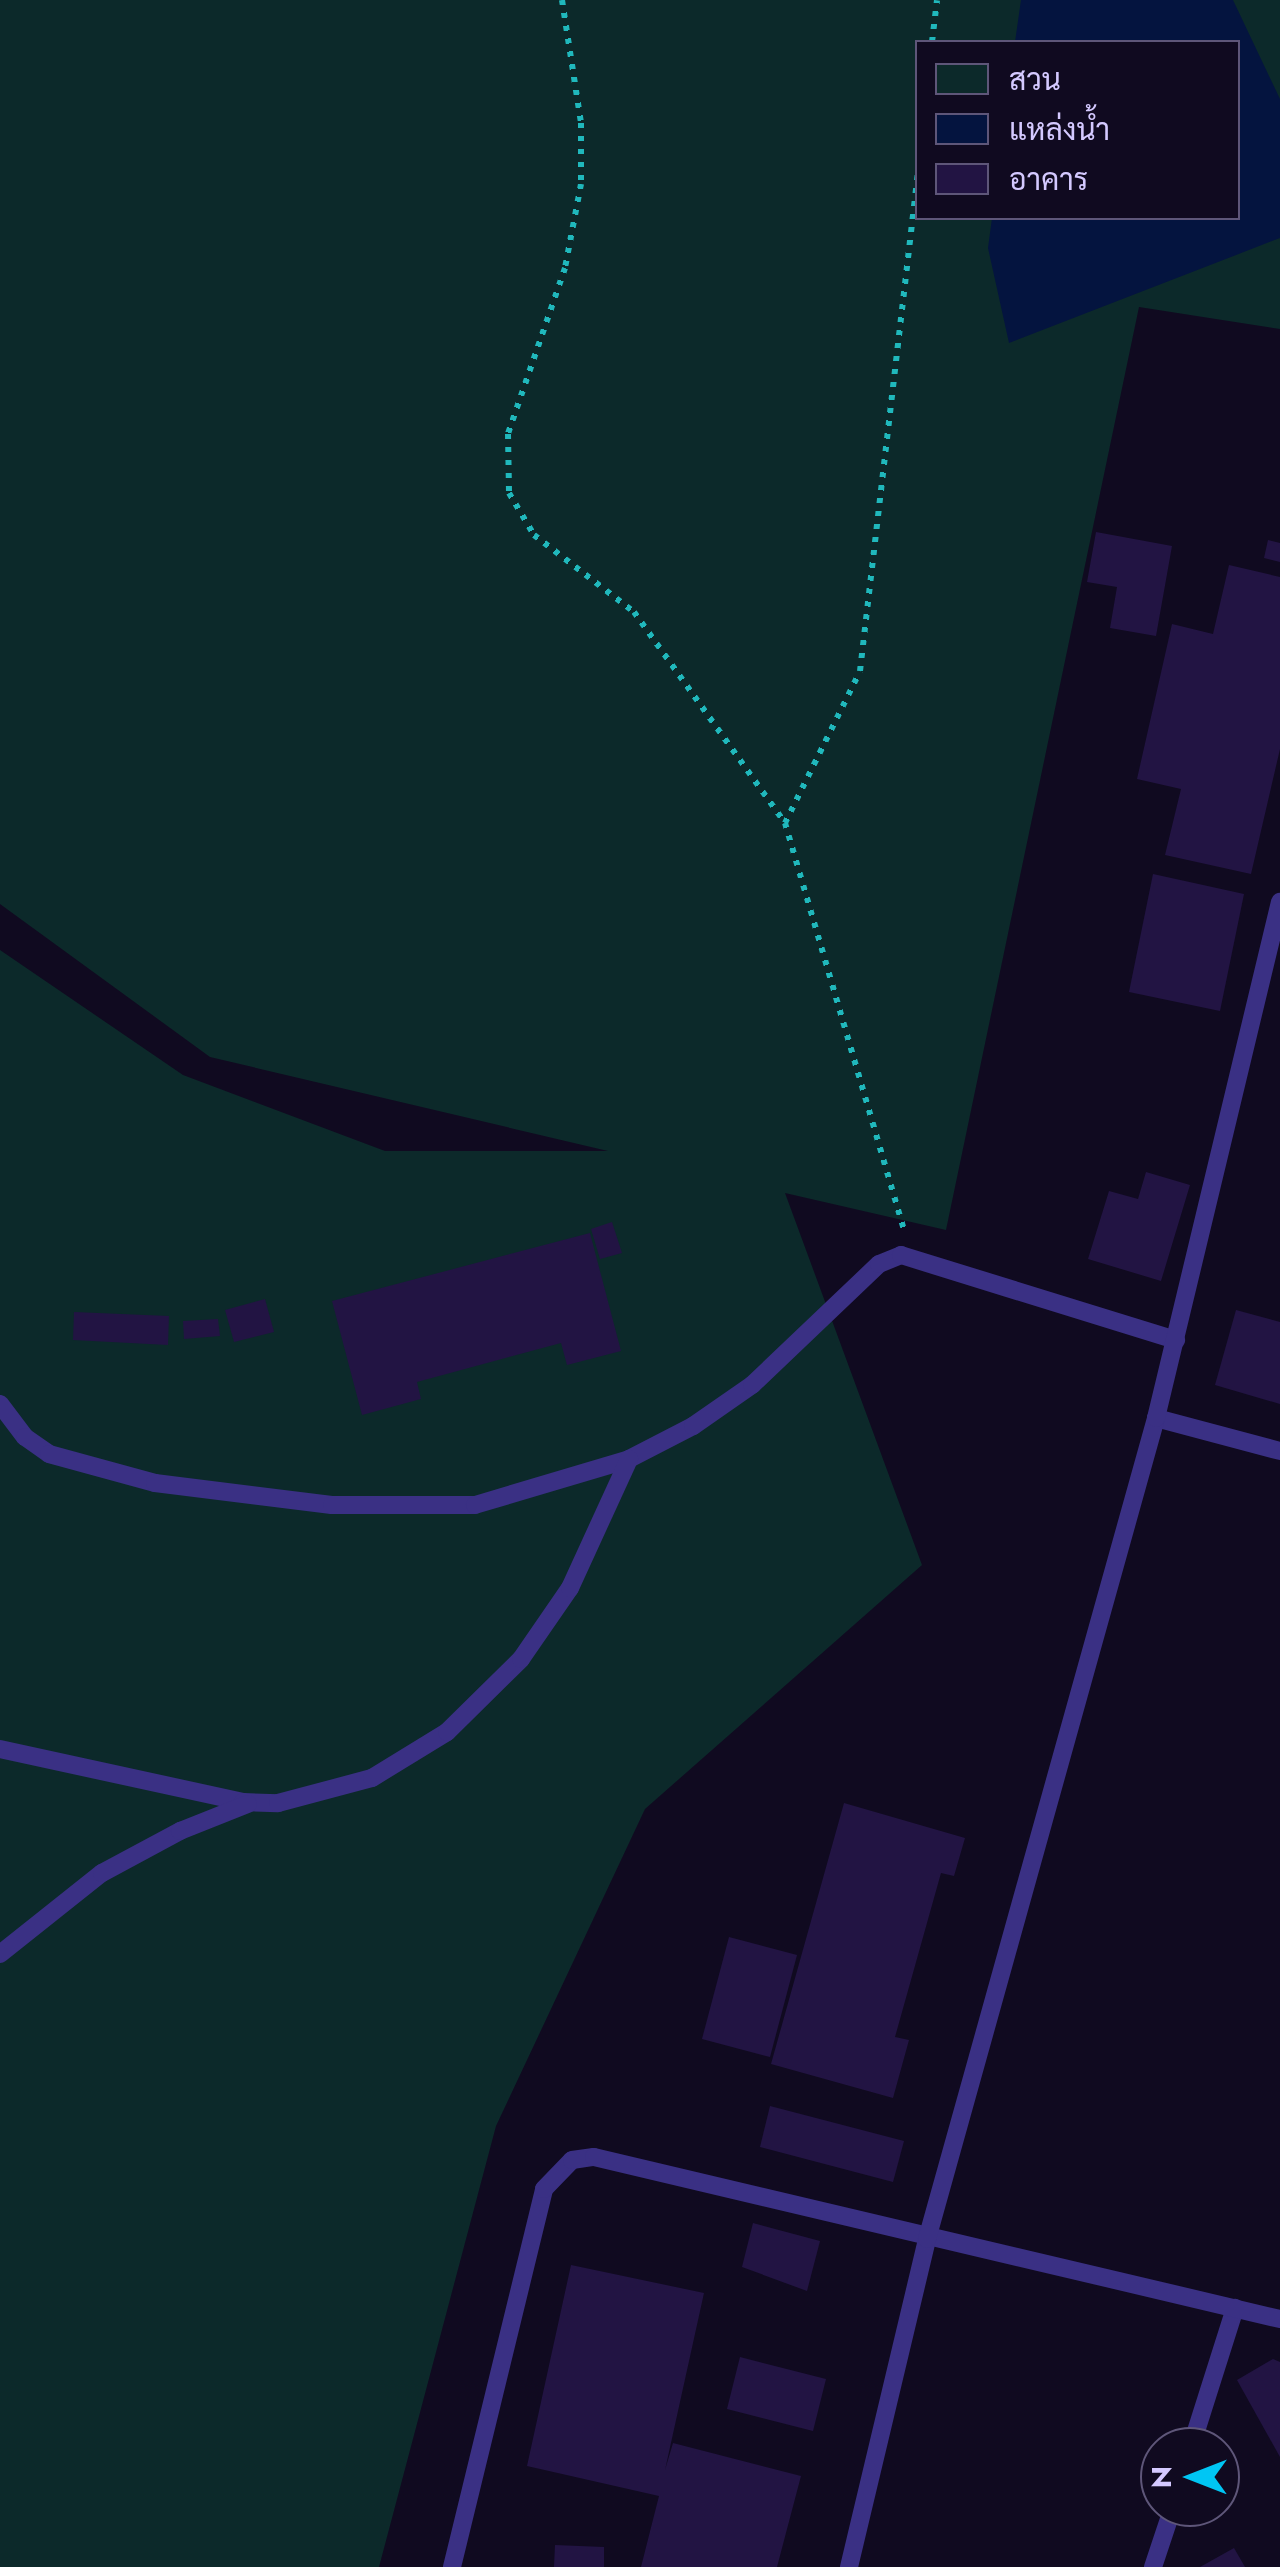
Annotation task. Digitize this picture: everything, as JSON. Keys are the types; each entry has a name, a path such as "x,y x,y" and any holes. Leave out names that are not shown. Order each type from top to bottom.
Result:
{"lane":[{"path":"849,2567 927,2239 1156,1418 1280,902"},
{"path":"0,1404 37,1448 86,1466 155,1483 332,1505 503,1501 629,1459 726,1405 879,1264 911,1254 1176,1340"},
{"path":"1156,1418 1280,1451"},
{"path":"0,1954 102,1873 180,1831 254,1802 311,1797 372,1778 471,1712 521,1659 570,1588 629,1459"},
{"path":"0,1749 254,1802"},
{"path":"452,2567 544,2189 558,2168 594,2158 927,2239 1280,2318"},
{"path":"1197,2427 1235,2308"},
{"path":"1154,2567 1166,2527"}],"path":[{"path":"562,0 580,110 581,184 565,268 508,434 509,493 534,535 634,612 786,823 911,1254"},
{"path":"932,40 937,0"},
{"path":"786,823 860,671 915,198"}],"green space":[{"path":"0,0 1280,0 1280,329 1139,307 946,1230 785,1193 922,1565 645,1809 496,2126 379,2567 0,2567 0,950 183,1075 385,1151 608,1151 210,1057 0,904"}],"water":[{"path":"1021,0 1233,0 1280,99 1280,238 1009,343 988,248 992,220 1240,220 1240,40 1015,40"}],"building":[{"path":"1096,532 1172,546 1156,636 1110,628 1117,587 1087,582"},
{"path":"1268,540 1280,543 1280,562 1264,558"},
{"path":"1229,565 1280,577 1280,749 1251,874 1165,855 1181,789 1137,779 1172,624 1213,634"},
{"path":"1153,874 1244,894 1220,1011 1129,992"},
{"path":"1146,1172 1190,1185 1161,1281 1088,1259 1109,1191 1138,1199"},
{"path":"612,1222 622,1253 600,1259 591,1229"},
{"path":"590,1233 621,1351 567,1365 561,1343 417,1382 421,1399 362,1415 332,1301"},
{"path":"265,1299 274,1332 234,1342 225,1310"},
{"path":"1236,1310 1280,1322 1280,1404 1215,1385"},
{"path":"74,1312 169,1316 168,1345 73,1340"},
{"path":"218,1319 220,1336 184,1339 183,1321"},
{"path":"844,1803 965,1838 954,1876 941,1873 895,2037 909,2040 893,2098 771,2064"},
{"path":"729,1937 797,1955 770,2057 702,2039"},
{"path":"770,2106 904,2141 893,2182 760,2147"},
{"path":"753,2223 820,2241 807,2291 742,2267"},
{"path":"571,2265 704,2293 665,2470 673,2443 801,2476 777,2567 641,2567 659,2496 527,2466"},
{"path":"740,2357 826,2379 813,2431 727,2409"},
{"path":"1273,2359 1280,2362 1280,2457 1237,2380"},
{"path":"555,2545 604,2547 604,2567 554,2567"},
{"path":"1234,2548 1245,2567 1200,2567"}]}
